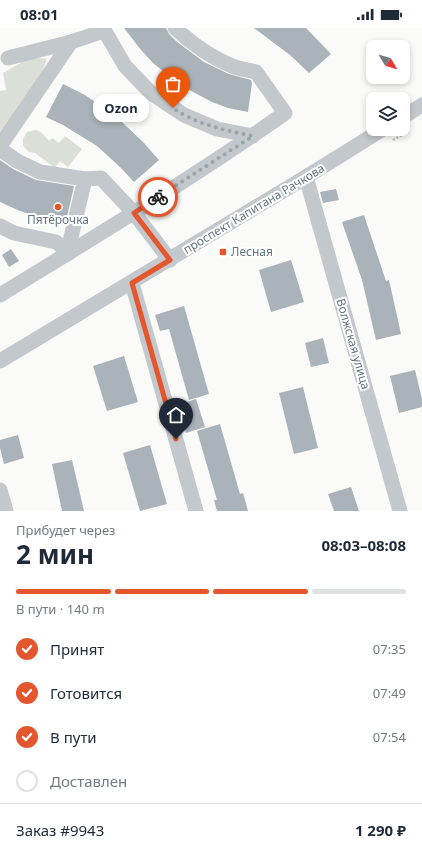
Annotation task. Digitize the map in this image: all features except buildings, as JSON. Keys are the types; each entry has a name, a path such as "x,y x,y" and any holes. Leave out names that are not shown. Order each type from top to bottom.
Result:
{"street":[{"path":"0,295 134,213 253,136 285,113 256,72 233,67 209,55 190,42 175,28"},
{"path":"8,58 71,42 104,30 125,66 151,93 190,118 218,129 253,136"},
{"path":"71,42 0,147 17,161 40,172 86,179 101,178 134,213 170,260"},
{"path":"410,113 422,105"},
{"name":"проспект Капитана Рачкова","path":"0,361 132,283 372,136"},
{"name":"Волжская улица","path":"306,177 400,511"},
{"path":"67,254 86,179"},
{"path":"0,226 14,233 56,242 67,254"},
{"path":"132,283 196,511"},
{"path":"0,490 6,511"}],"shaded area":[{"path":"31,57 47,59 37,84 0,135 0,91 6,90 3,73"},
{"path":"36,130 41,132 49,141 52,138 59,143 65,136 82,149 68,167 60,161 55,168 35,153 29,152 23,145 23,139 27,132"}],"way so far":[{"path":"158,197 253,136 218,129 184,115 173,108"}],"place":[{"name":"Ozon","path":"173,108"},
{"name":"Пятёрочка","path":"58,207"},
{"name":"Лесная","path":"223,252"}],"route":[{"path":"158,197 134,213 170,260 132,283 176,439"}]}
